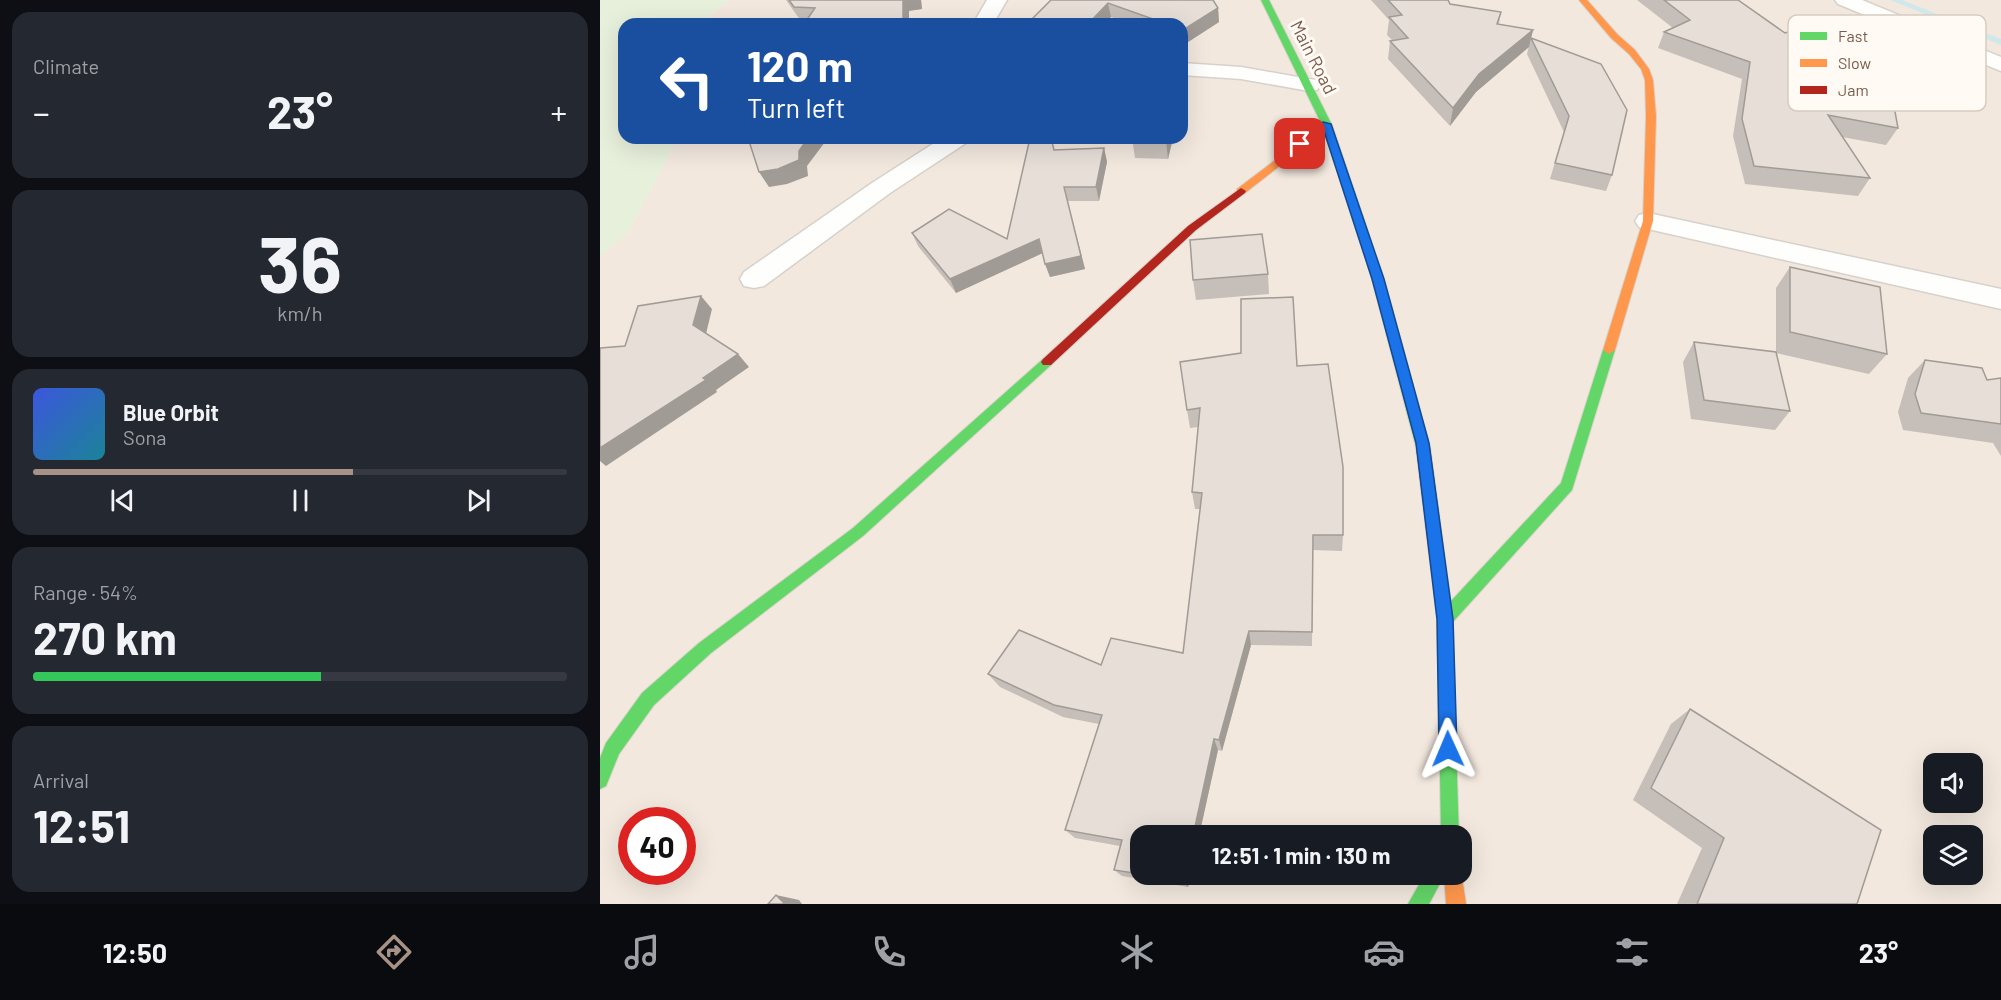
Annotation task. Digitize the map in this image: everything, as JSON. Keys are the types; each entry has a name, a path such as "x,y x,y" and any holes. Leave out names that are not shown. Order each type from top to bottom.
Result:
{"street":[{"path":"986,18 997,0"},
{"name":"Main Road","path":"1265,0 1310,85 1327,124 1378,279 1423,443 1445,619 1450,825"},
{"path":"1445,619 1567,486 1648,221 1651,116 1649,80 1645,69 1632,52 1614,36 1583,0"},
{"path":"1845,0 1881,15"},
{"path":"1986,59 2001,65"},
{"path":"1188,70 1241,74 1310,85"},
{"path":"600,780 612,749 648,699 705,648 858,532 1192,228 1327,124"},
{"path":"754,279 881,188 949,144"},
{"path":"1648,221 2001,299"},
{"path":"1418,904 1429,885"},
{"path":"1454,885 1456,904"}],"shaded area":[{"path":"729,0 2001,0 2001,904 600,904 600,256 628,233 675,144 1188,144 1188,18 709,18"}],"green space":[{"path":"600,0 729,0 709,18 618,18 618,144 675,144 628,233 600,256"}],"building":[{"path":"789,0 903,0 903,18 808,18 815,8 794,7"},
{"path":"1051,0 1213,0 1218,8 1188,27 1188,18 1150,18 1108,3 1094,18 1033,18"},
{"path":"1388,0 1448,0 1450,4 1501,12 1497,24 1533,30 1479,74 1453,108 1390,41 1408,38 1389,17 1402,15"},
{"path":"1664,0 1738,0 1785,33 1788,32 1788,111 1895,111 1898,128 1828,115 1870,178 1754,166 1742,119 1750,62 1664,32 1690,20"},
{"path":"1531,38 1601,64 1627,110 1612,175 1555,163 1569,116"},
{"path":"750,144 804,144 799,151 799,160 778,169 759,172"},
{"path":"1029,144 1052,144 1054,150 1104,148 1096,187 1064,187 1081,256 1045,264 1039,239 950,279 912,233 949,209 1007,239"},
{"path":"1262,234 1268,274 1193,280 1190,240"},
{"path":"1790,267 1880,287 1887,354 1790,332"},
{"path":"701,296 693,325 738,354 703,378 706,380 600,448 600,348 625,346 638,306"},
{"path":"1293,297 1297,366 1328,364 1343,467 1343,535 1313,535 1312,632 1249,631 1219,740 1214,739 1195,825 1130,825 1130,872 1114,870 1122,840 1065,830 1102,715 1054,705 988,674 1019,630 1101,665 1111,638 1183,653 1202,493 1192,492 1200,408 1187,410 1180,362 1241,353 1241,299"},
{"path":"1694,342 1776,352 1790,411 1704,400"},
{"path":"1925,360 1982,368 1987,380 2001,378 2001,424 1921,413 1915,394"},
{"path":"1690,709 1881,830 1857,904 1697,904 1724,838 1651,788"},
{"path":"776,895 785,904 768,904"}],"waterway":[{"path":"1894,0 1932,15"},
{"path":"1986,36 2001,42"}],"traffic: fast":[{"path":"1265,0 1327,125 1378,279 1423,447"},
{"path":"1445,619 1567,486 1609,350"},
{"path":"600,780 612,749 648,699 705,648 858,532 1047,362"},
{"path":"1447,715 1450,825"},
{"path":"1418,904 1429,885"}],"traffic: slow":[{"path":"1583,0 1614,36 1632,52 1645,69 1649,80 1651,116 1648,221 1609,350"},
{"path":"1241,191 1327,125"},
{"path":"1454,885 1456,904"}],"traffic: jam":[{"path":"1047,362 1192,228 1241,191"},
{"path":"1423,447 1445,619 1447,715"}],"route":[{"path":"1300,144 1327,124 1378,279 1423,443 1445,619 1448,749"}]}
